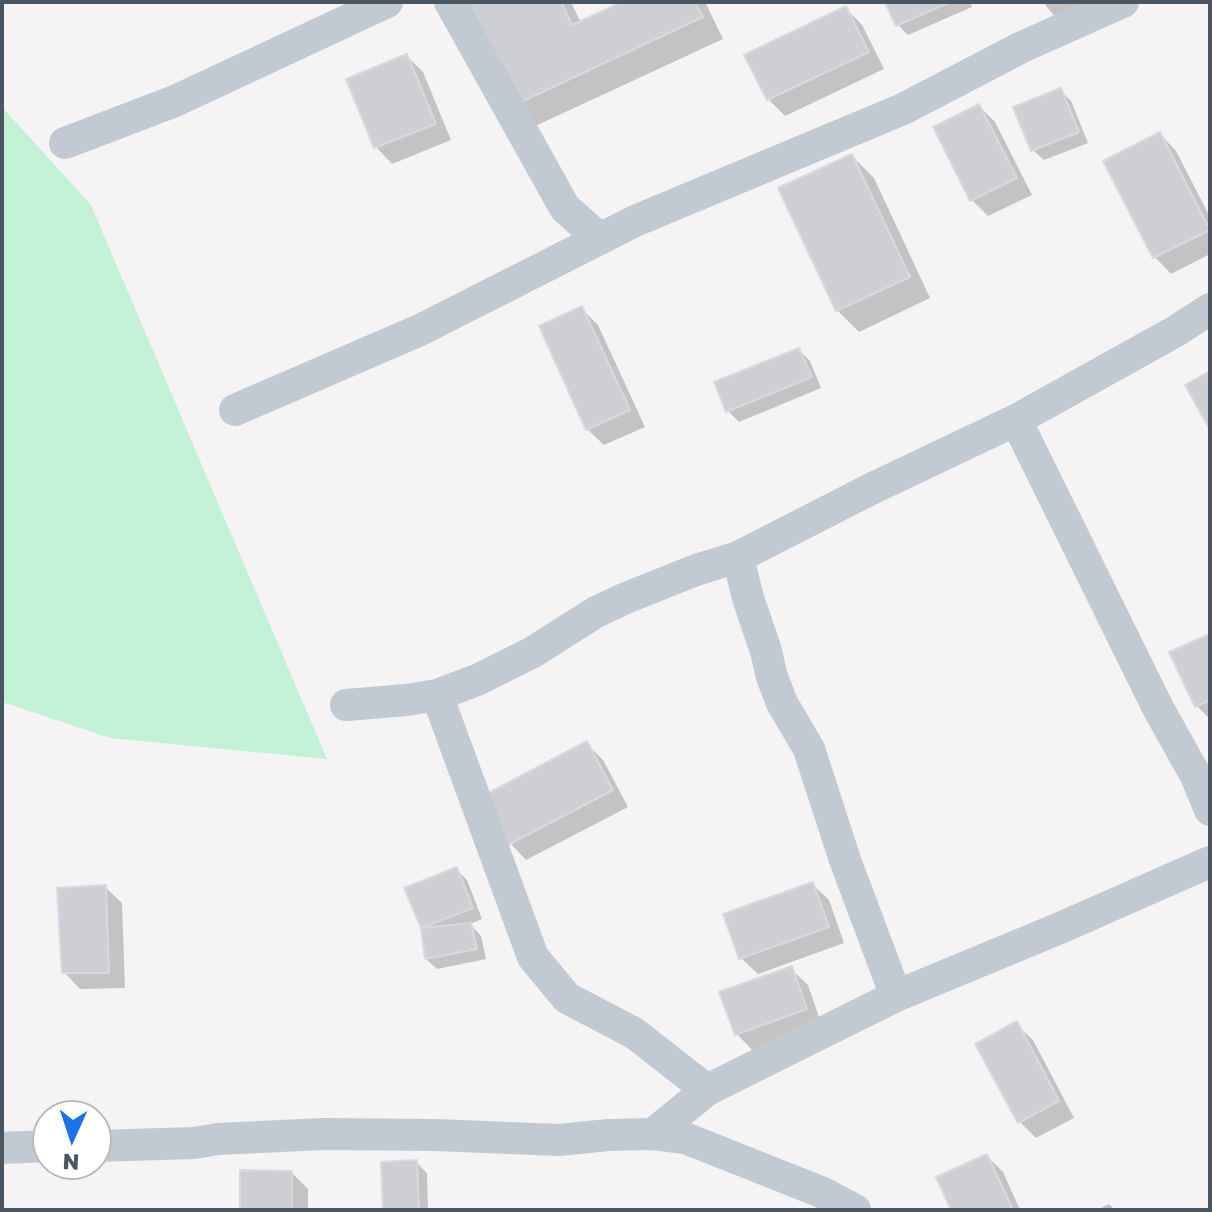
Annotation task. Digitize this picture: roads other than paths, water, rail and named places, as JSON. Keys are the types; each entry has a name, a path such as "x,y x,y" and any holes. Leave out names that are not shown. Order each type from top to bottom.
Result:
{"street":[{"path":"65,143 175,101 387,2"},
{"path":"450,2 565,208 600,239"},
{"path":"235,410 420,330 635,221 903,109 1022,47 1123,2"},
{"path":"346,705 437,695 477,680 533,652 596,612 696,570 738,557 1016,420 1210,309"},
{"path":"1016,420 1158,708 1196,776 1210,810"},
{"path":"738,557 772,677 782,703 809,749 845,860 896,996"},
{"path":"437,695 533,957 567,998 634,1033 707,1090"},
{"path":"653,1134 707,1090 896,996 1210,862"},
{"path":"112,1146 323,1134 559,1140 653,1134 685,1138 821,1192 855,1210"},
{"path":"2,1148 32,1147"}]}
